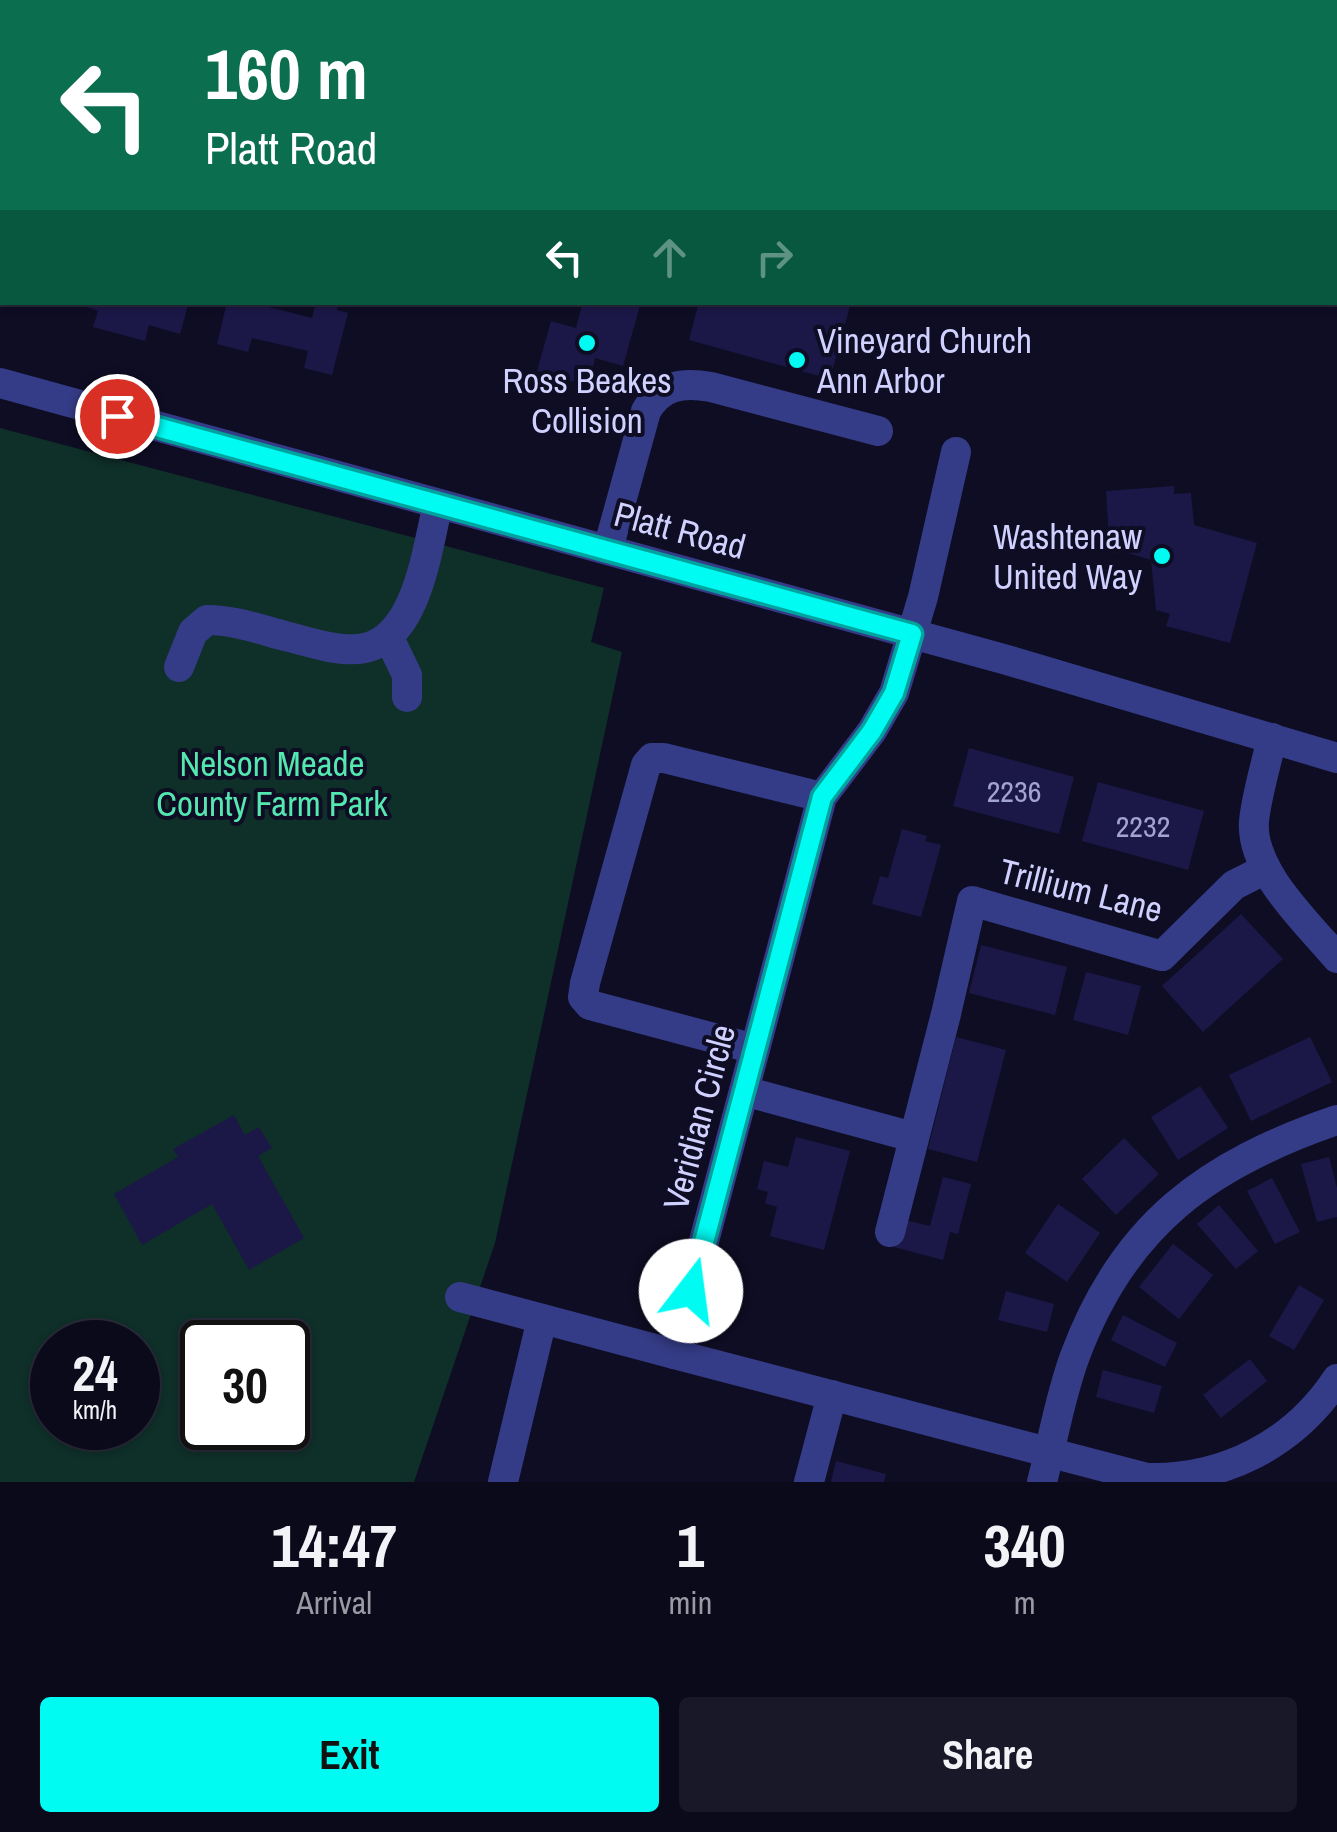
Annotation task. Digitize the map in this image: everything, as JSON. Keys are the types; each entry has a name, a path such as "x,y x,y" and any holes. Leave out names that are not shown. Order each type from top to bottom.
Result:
{"street":[{"name":"Platt Road","path":"0,383 912,634 1337,758"},
{"path":"608,549 646,411 655,396 672,387 711,387 878,430"},
{"name":"Veridian Circle","path":"674,1354 822,797 872,731 894,693 956,452"},
{"path":"179,667 193,632 206,620 244,624 337,648 365,648 388,638 405,618 415,595 438,504"},
{"path":"388,638 407,675 406,697"},
{"path":"1272,738 1254,826 1266,869 1306,924 1337,958"},
{"path":"755,1049 590,1005 583,997 585,983 646,765 652,758 822,797"},
{"name":"Trillium Lane","path":"890,1232 972,901 1162,956 1234,884 1266,869"},
{"path":"744,1090 912,1137"},
{"path":"1046,1468 1074,1358 1102,1294 1138,1242 1182,1198 1230,1165 1337,1120"},
{"path":"460,1297 832,1395 1046,1468 1146,1478 1241,1472 1282,1440 1324,1399 1337,1379"},
{"path":"503,1482 542,1319"},
{"path":"809,1482 832,1395"}],"green space":[{"name":"Nelson Meade County Farm Park","path":"0,428 604,588 591,642 622,652 495,1243 414,1482 0,1482"}],"building":[{"path":"81,305 188,305 180,334 149,325 145,341 93,327 98,311"},
{"path":"226,305 261,305 312,318 315,305 338,305 337,310 348,313 332,375 304,368 308,351 252,338 248,352 217,344"},
{"name":"Ross Beakes Collision","path":"582,305 640,305 623,366 595,358 588,386 537,371 551,321 576,328"},
{"name":"Vineyard Church Ann Arbor","path":"698,305 850,305 830,379 689,340"},
{"path":"1174,486 1174,494 1191,493 1194,525 1257,543 1230,643 1166,626 1170,614 1156,610 1151,560 1125,552 1110,553 1106,491"},
{"path":"969,748 1074,777 1059,834 953,806"},
{"path":"1098,782 1204,811 1188,870 1082,841"},
{"path":"902,829 927,836 925,841 941,845 921,917 872,904 880,876 888,878"},
{"path":"1241,914 1283,959 1203,1032 1162,986"},
{"path":"981,945 1067,967 1055,1015 969,993"},
{"path":"1086,972 1141,986 1128,1035 1073,1020"},
{"path":"956,1037 1006,1050 977,1162 928,1149"},
{"path":"1310,1037 1332,1082 1251,1121 1229,1075"},
{"path":"1200,1086 1228,1128 1178,1160 1151,1117"},
{"path":"234,1115 245,1135 259,1127 272,1148 258,1156 304,1238 249,1270 212,1204 142,1245 114,1194 178,1157 173,1149"},
{"path":"796,1137 850,1151 824,1250 770,1236 777,1207 765,1203 768,1192 757,1189 764,1161 788,1167"},
{"path":"1124,1138 1159,1174 1116,1215 1082,1179"},
{"path":"1329,1157 1337,1188 1337,1217 1317,1222 1301,1164"},
{"path":"943,1177 971,1184 958,1234 950,1232 943,1260 894,1247 901,1219 930,1226"},
{"path":"1272,1178 1300,1232 1275,1244 1247,1191"},
{"path":"1058,1204 1100,1233 1067,1282 1025,1253"},
{"path":"1219,1205 1258,1251 1236,1269 1197,1224"},
{"path":"1173,1244 1213,1275 1179,1319 1139,1287"},
{"path":"1299,1285 1324,1300 1294,1350 1269,1336"},
{"path":"1006,1291 1054,1304 1047,1332 998,1320"},
{"path":"1123,1315 1177,1343 1165,1367 1111,1340"},
{"path":"1250,1359 1267,1381 1221,1418 1203,1395"},
{"path":"1103,1370 1162,1386 1154,1413 1096,1397"},
{"path":"836,1461 886,1474 884,1482 831,1482"}],"place":[{"name":"Ross Beakes Collision","path":"587,343"},
{"name":"Vineyard Church Ann Arbor","path":"797,360"},
{"name":"Washtenaw United Way","path":"1162,556"}],"route":[{"path":"117,416 912,634 894,693 872,731 822,797 691,1291"}]}
